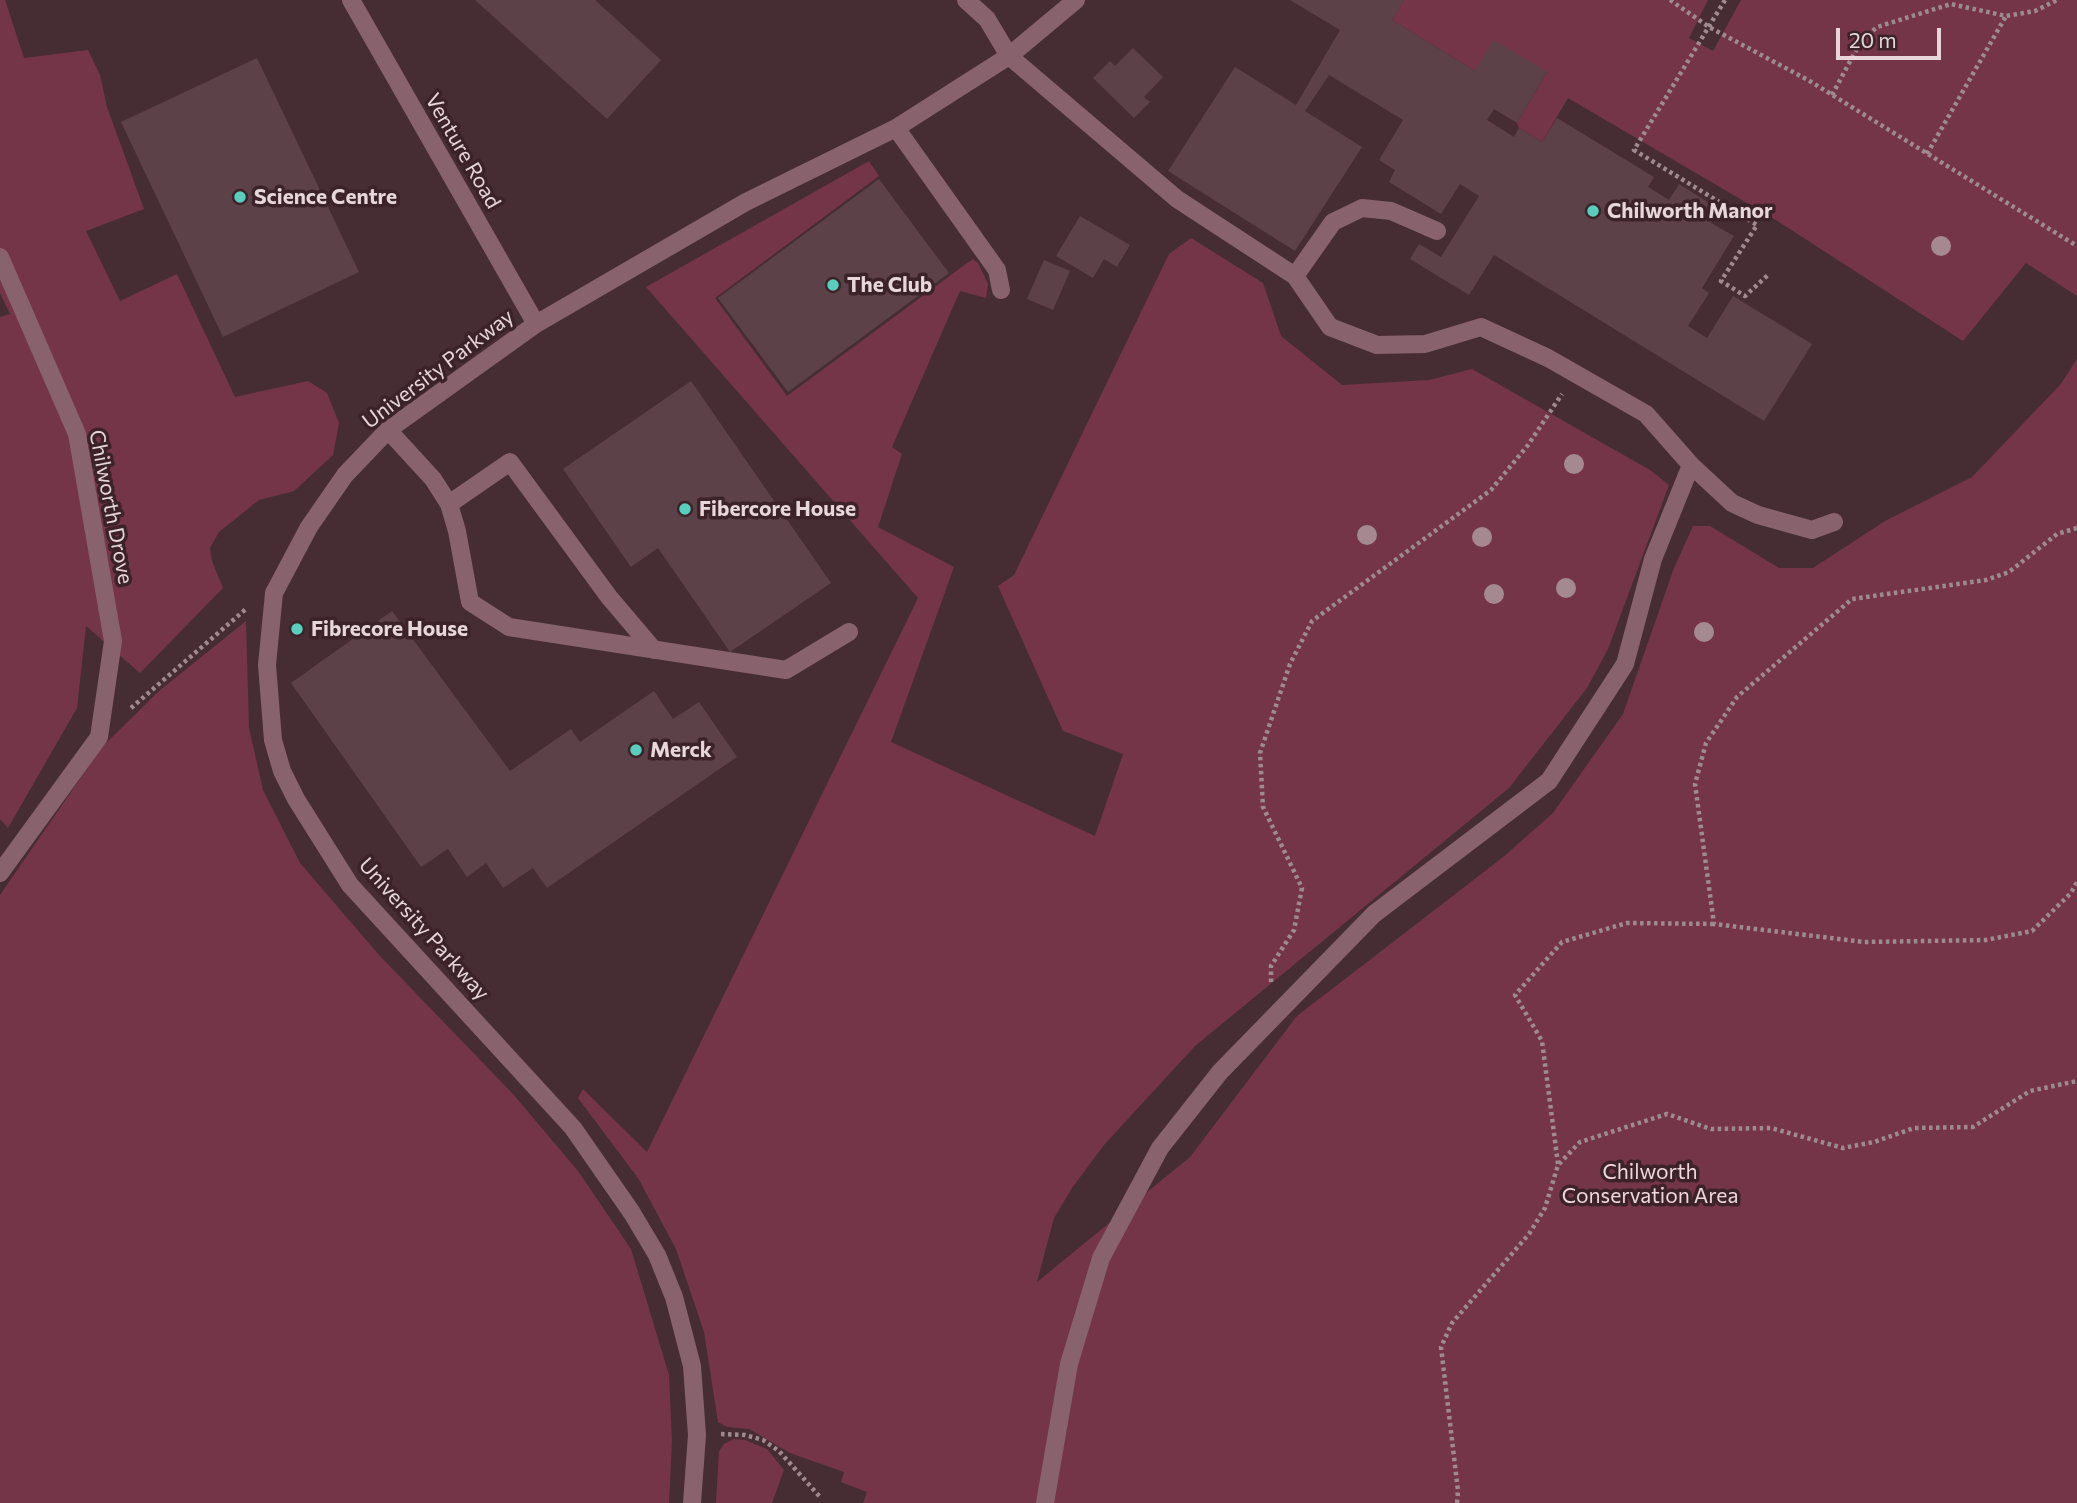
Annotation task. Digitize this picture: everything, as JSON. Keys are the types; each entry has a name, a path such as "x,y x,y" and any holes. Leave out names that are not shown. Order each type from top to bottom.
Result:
{"street":[{"name":"Venture Road","path":"351,0 536,324"},
{"path":"966,0 987,19 1010,56 1177,199 1295,276 1330,327 1377,345 1425,344 1480,327 1575,374 1646,414 1690,465 1732,503 1758,515 1812,530 1834,522"},
{"name":"University Parkway","path":"692,1503 697,1435 692,1366 674,1297 657,1255 632,1213 573,1128 350,885 296,799 282,771 273,740 267,665 274,593 309,527 345,475 388,430 536,324 746,202 896,128 1010,56 1076,0"},
{"path":"896,128 997,270 1001,290"},
{"path":"1295,276 1334,222 1362,208 1391,211 1437,231"},
{"name":"Chilworth Drove","path":"0,257 77,434 113,641 99,737"},
{"path":"388,430 433,479 449,504 457,531 470,602 509,627 786,670 849,632"},
{"path":"449,504 510,462 609,597 654,650"},
{"path":"1045,1503 1069,1364 1101,1258 1160,1148 1220,1072 1374,914 1549,781 1625,664 1653,559 1690,465"},
{"path":"0,873 99,737"}],"path":[{"path":"1671,0 1709,27 1832,95 2077,246"},
{"path":"1725,0 1634,150 1757,225 1721,281 1745,296 1768,275"},
{"path":"1832,95 1861,41 1877,27 1951,4 2006,16 2035,11 2057,0"},
{"path":"1927,154 2006,16"},
{"path":"1270,1021 1271,966 1294,930 1302,888 1263,807 1260,753 1290,664 1311,621 1491,490 1528,445 1575,374"},
{"path":"1714,924 1695,784 1706,743 1737,697 1852,599 1986,580 2009,572 2057,534 2077,528"},
{"path":"99,737 215,633 256,601 274,593"},
{"path":"1457,1503 1458,1491 1441,1347 1452,1323 1529,1234 1545,1208 1558,1165 1542,1041 1515,995 1562,942 1627,923 1714,924 1864,942 1986,940 2032,931 2071,893 2077,882"},
{"path":"1558,1165 1580,1142 1667,1114 1712,1129 1771,1128 1843,1148 1874,1142 1914,1128 1973,1127 2030,1091 2077,1081"},
{"path":"697,1435 746,1434 763,1440 779,1451 821,1498"}],"green space":[{"path":"0,0 5,0 24,58 88,50 100,75 107,107 144,209 86,231 120,301 177,274 235,397 308,381 327,393 339,423 333,455 294,491 259,500 219,532 210,548 212,561 223,588 140,673 86,626 77,708 8,828 0,819 0,317 10,314 0,293"},
{"path":"1404,0 1708,0 1689,38 1713,51 1741,0 2077,0 2077,296 2026,263 1963,341 1776,220 1568,98 1542,142 1519,128 1517,123 1547,72 1475,71 1392,20"},
{"name":"Chilworth Conservation Area","path":"869,161 879,176 715,298 787,396 970,261 973,259 978,263 988,284 986,298 960,291 892,447 902,454 878,527 954,567 891,742 1095,836 1123,754 1063,731 998,586 1014,575 1169,254 1191,238 1263,283 1281,336 1342,385 1429,380 1472,369 1650,470 1669,485 1608,649 1587,688 1509,788 1195,1046 1104,1145 1072,1188 1054,1218 1037,1282 1190,1157 1297,1016 1502,858 1553,813 1623,714 1674,568 1693,526 1710,526 1779,568 1813,568 1885,521 1972,477 2061,384 2077,359 2077,1503 863,1503 867,1492 841,1482 844,1472 790,1453 749,1429 727,1427 718,1422 704,1332 676,1249 638,1178 578,1098 583,1089 647,1152 918,598 646,287"},
{"path":"246,621 249,728 263,790 300,863 379,955 513,1094 578,1171 631,1249 669,1375 672,1441 669,1503 0,1503 0,895 102,747 159,691"},
{"path":"734,1439 745,1440 767,1449 784,1470 772,1503 716,1503 719,1451 724,1444"}],"building":[{"path":"475,0 595,0 661,60 607,119"},
{"name":"Chilworth Manor","path":"1290,0 1404,0 1392,20 1475,71 1494,40 1547,72 1517,123 1494,109 1487,120 1514,137 1519,128 1542,142 1557,118 1654,177 1648,187 1669,200 1679,184 1719,209 1711,223 1734,236 1702,288 1709,293 1688,326 1707,338 1733,296 1812,344 1764,421 1494,255 1469,295 1410,259 1419,244 1441,257 1479,196 1460,184 1441,214 1389,182 1395,170 1379,160 1403,120 1329,75 1305,111 1362,147 1295,251 1168,171 1235,67 1296,105 1340,30"},
{"path":"1133,48 1163,77 1144,97 1150,102 1134,118 1093,78 1110,61 1115,66"},
{"name":"Science Centre","path":"257,58 359,272 223,337 121,122"},
{"name":"The Club","path":"879,179 949,273 788,392 718,298"},
{"path":"1080,216 1130,245 1117,267 1104,259 1093,278 1056,256"},
{"path":"1044,260 1070,271 1053,310 1027,299"},
{"name":"Fibercore House","path":"691,381 831,583 730,652 658,548 631,567 563,469"},
{"name":"Merck","path":"392,611 510,771 571,729 580,742 654,691 673,719 699,702 737,757 547,888 533,868 503,888 486,863 467,877 448,849 421,867 291,683"}],"place":[{"name":"Science Centre","path":"240,197"},
{"name":"Chilworth Manor","path":"1593,211"},
{"name":"The Club","path":"833,285"},
{"name":"Fibercore House","path":"685,509"},
{"name":"Fibrecore House","path":"297,629"},
{"name":"Merck","path":"636,750"}]}
